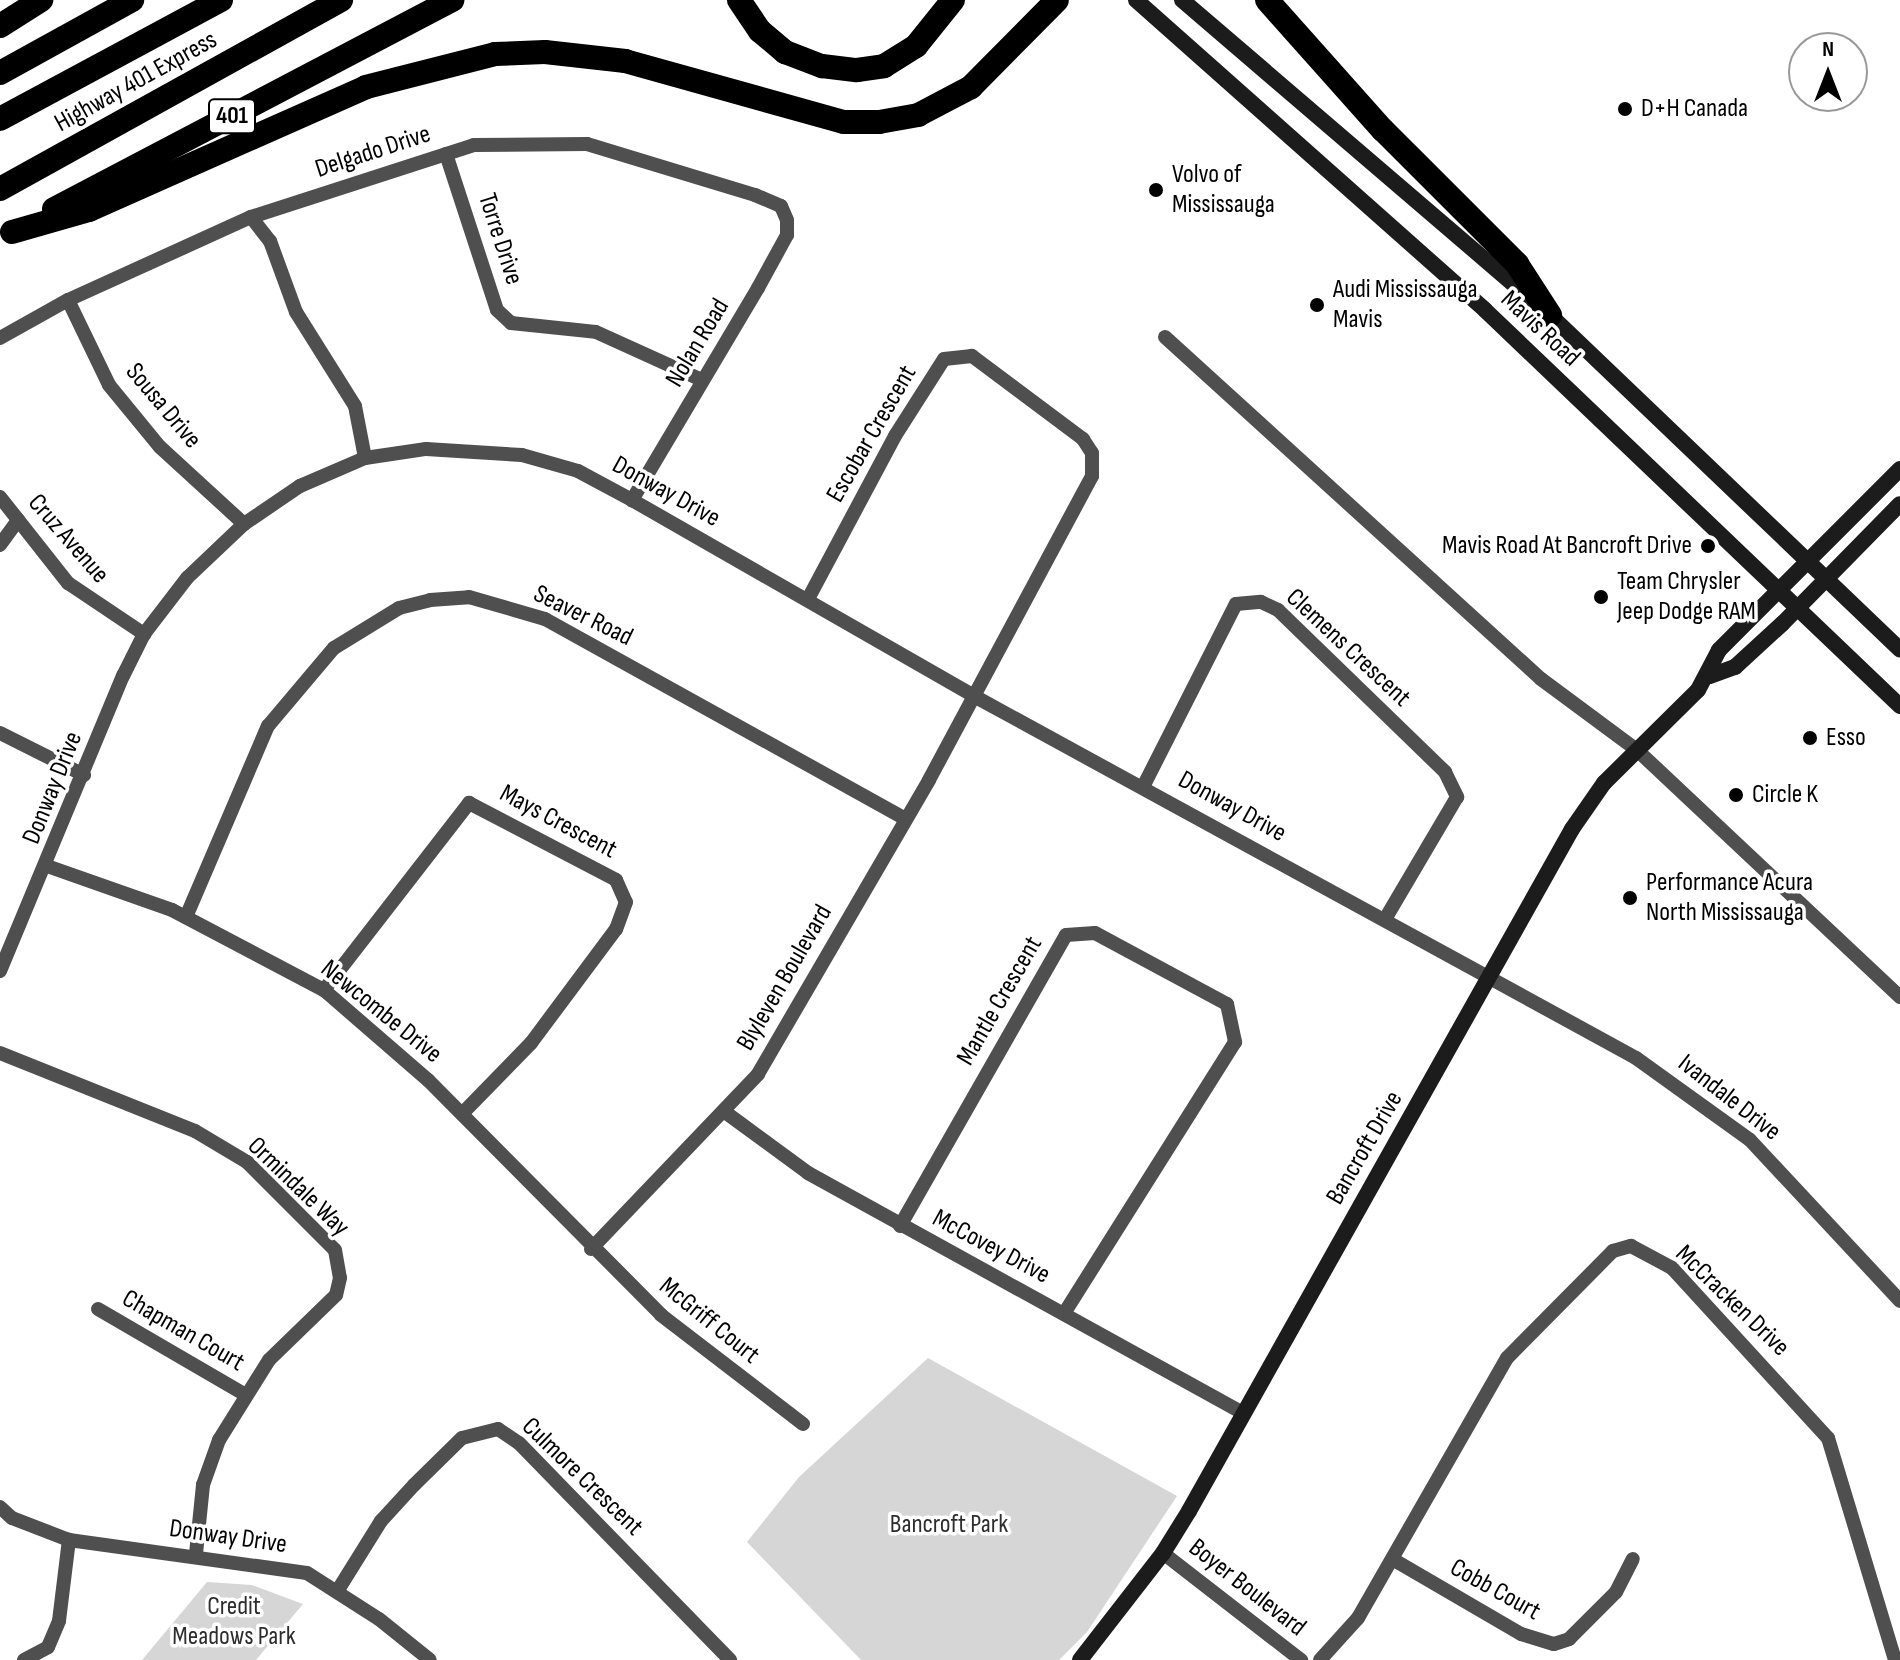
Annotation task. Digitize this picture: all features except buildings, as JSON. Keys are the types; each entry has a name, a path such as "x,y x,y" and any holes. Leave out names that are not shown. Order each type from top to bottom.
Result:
{"highway":[{"path":"0,26 41,0"},
{"path":"0,73 132,0"},
{"name":"Highway 401 Express","path":"0,119 221,0"},
{"name":"Highway 401 Express","path":"0,189 341,0"},
{"name":"401","path":"6,235 452,0"},
{"path":"739,0 760,31 785,52 822,66 857,70 884,66 916,46 953,0"},
{"path":"6,235 89,210 366,87 495,54 545,52 625,61 844,122 879,122 918,115 971,87 1057,0"},
{"path":"1267,0 1383,130 1517,264 1550,315"}],"main road":[{"name":"Mavis Road","path":"1136,0 1325,163 1900,706"},
{"name":"Mavis Road","path":"1182,0 1550,315 1829,577 1900,650"},
{"name":"Bancroft Drive","path":"1080,1660 1163,1553 1492,977 1572,829 1604,783 1710,676 1719,650 1900,469"},
{"name":"Bancroft Drive","path":"1710,676 1735,667 1799,608 1900,504"}],"street":[{"name":"Delgado Drive","path":"0,338 68,300 251,217 474,145 587,144 781,206"},
{"name":"Torre Drive","path":"446,154 497,310 511,323 596,332 702,380"},
{"name":"Nolan Road","path":"632,500 787,235 781,206"},
{"path":"251,217 270,241 296,312 355,406 365,458"},
{"name":"Sousa Drive","path":"68,300 109,385 160,447 244,524"},
{"path":"1165,337 1541,679 1637,750 1900,997"},
{"name":"Escobar Crescent","path":"809,597 895,436 944,359 972,356 1083,439 1092,453 1092,476 972,695"},
{"name":"Donway Drive","path":"0,971 144,634 187,578 244,524 300,486 365,458 426,449 522,455 578,471 809,597 972,695 1144,785 1492,977"},
{"name":"Cruz Avenue","path":"0,497 68,583 144,634"},
{"path":"0,545 18,520"},
{"name":"Seaver Road","path":"186,917 268,726 334,648 399,608 430,600 469,597 545,619 904,818"},
{"name":"Clemens Crescent","path":"1144,785 1236,604 1261,602 1278,610 1445,772 1457,797 1385,919"},
{"name":"Blyleven Boulevard","path":"591,1249 758,1074 972,695"},
{"path":"0,733 84,775"},
{"name":"Mays Crescent","path":"324,990 469,803 616,880 626,902 616,929 531,1043 462,1114"},
{"name":"Newcombe Drive","path":"47,866 186,917 324,990 462,1114 591,1249"},
{"name":"Mantle Crescent","path":"900,1226 1066,935 1095,933 1227,1004 1235,1042 1064,1314"},
{"name":"Ivandale Drive","path":"1492,977 1636,1058 1721,1115 1900,1301"},
{"name":"Ormindale Way","path":"0,1053 208,1139 247,1162 335,1250 340,1278 336,1295 269,1360 244,1394 203,1485 196,1554"},
{"name":"McCovey Drive","path":"725,1112 808,1173 1241,1412"},
{"name":"McCracken Drive","path":"1320,1660 1358,1618 1394,1560 1507,1358 1613,1251 1631,1246 1672,1268 1828,1438 1895,1660"},
{"name":"McGriff Court","path":"591,1249 719,1364 803,1424"},
{"name":"Chapman Court","path":"98,1309 244,1394"},
{"name":"Culmore Crescent","path":"338,1590 381,1521 414,1485 462,1438 498,1429 519,1443 730,1660"},
{"name":"Donway Drive","path":"0,1507 12,1518 69,1540 196,1554 307,1573 338,1590 427,1659"},
{"path":"24,1660 48,1647 59,1621 69,1540"},
{"name":"Boyer Boulevard","path":"1163,1553 1301,1660"},
{"name":"Cobb Court","path":"1394,1560 1521,1634 1554,1644 1569,1639 1616,1592 1633,1559"}],"green space":[{"name":"Bancroft Park","path":"928,1358 1177,1496 1087,1632 1059,1660 861,1660 747,1542 799,1477"},
{"name":"Credit Meadows Park","path":"207,1582 252,1585 303,1604 256,1660 142,1660"}],"place":[{"name":"D+H Canada","path":"1625,109"},
{"name":"Volvo of Mississauga","path":"1156,190"},
{"name":"Audi Mississauga Mavis","path":"1317,305"},
{"name":"Mavis Road At Bancroft Drive","path":"1708,546"},
{"name":"Team Chrysler Jeep Dodge RAM","path":"1601,597"},
{"name":"Esso","path":"1810,738"},
{"name":"Circle K","path":"1736,795"},
{"name":"Performance Acura North Mississauga","path":"1630,898"}]}
